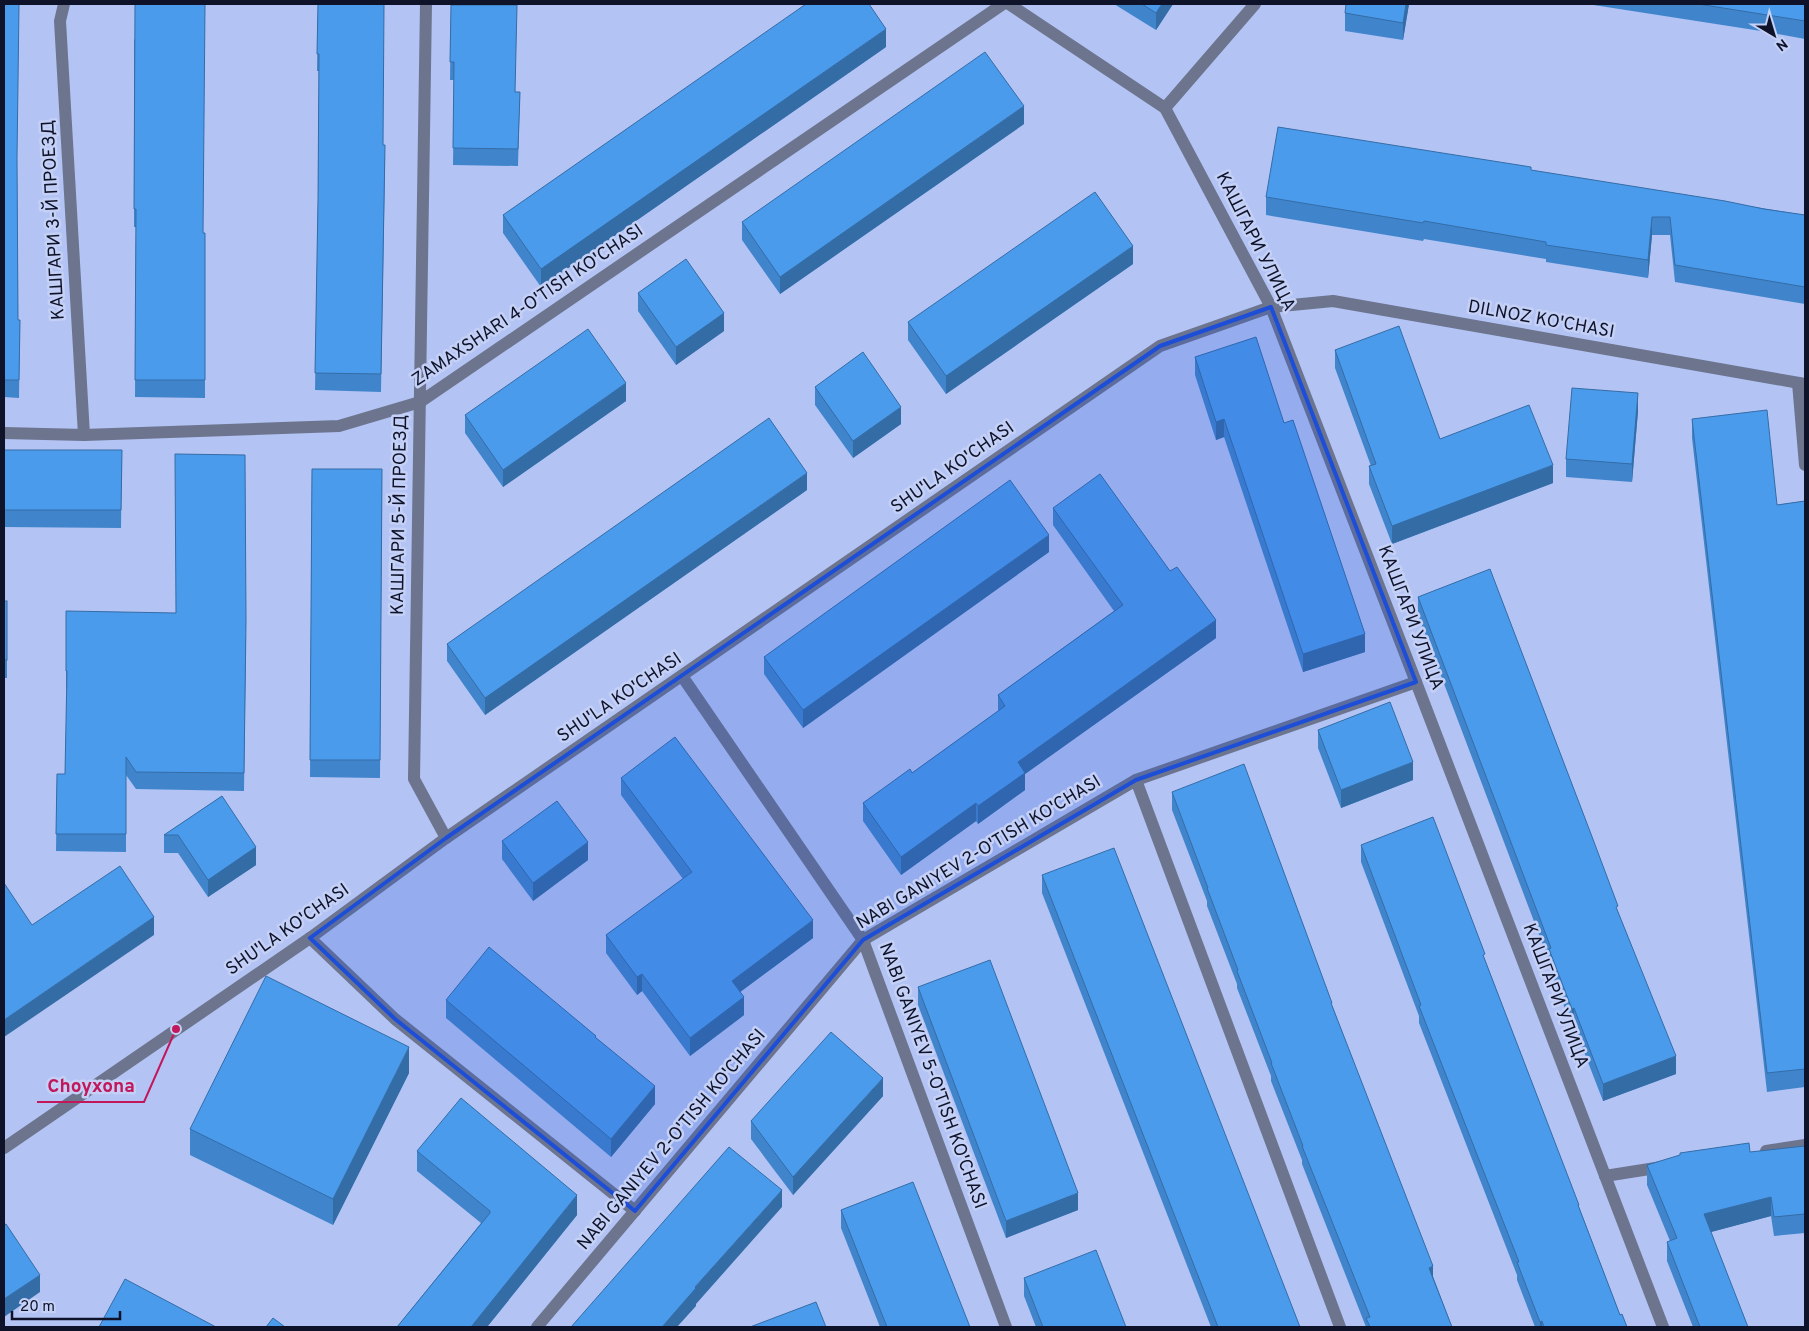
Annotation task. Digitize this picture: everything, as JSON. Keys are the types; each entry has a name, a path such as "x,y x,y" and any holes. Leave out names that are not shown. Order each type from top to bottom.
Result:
{"street":[{"name":"КАШГАРИ 3-Й ПРОЕЗД","path":"64,4 60,21 84,434"},
{"name":"КАШГАРИ 5-Й ПРОЕЗД","path":"426,4 414,779 446,838"},
{"name":"ZAMAXSHARI 4-O'TISH KO'CHASI","path":"4,433 84,434 339,426 420,402 1003,4"},
{"name":"КАШГАРИ УЛИЦА","path":"1009,4 1165,108 1271,307 1663,1327"},
{"path":"1165,108 1255,4"},
{"name":"DILNOZ KO'CHASI","path":"1271,307 1333,301 1802,384"},
{"name":"SHU'LA KO'CHASI","path":"4,1148 310,938 446,838 1160,346 1271,307"},
{"path":"1802,384 1805,465"},
{"name":"NABI GANIYEV 5-O'TISH KO'CHASI","path":"682,676 864,940 1006,1327"},
{"name":"NABI GANIYEV 2-O'TISH KO'CHASI","path":"537,1327 864,940 1136,780 1416,682"},
{"path":"1136,780 1340,1327"},
{"path":"310,938 395,1019 635,1211"},
{"path":"1758,1153 1805,1145"},
{"path":"1605,1176 1672,1166"}],"highlighted area":[{"path":"1271,307 1416,682 1136,780 863,940 635,1211 395,1019 310,938 446,838 1160,346"}],"building":[{"path":"4,4 19,4 17,158 18,320 20,320 19,380 4,380"},
{"path":"135,4 205,4 203,233 205,233 205,380 135,380"},
{"path":"318,4 384,4 383,145 385,145 381,374 315,373 318,201"},
{"path":"806,4 869,4 886,29 541,269 503,215"},
{"path":"1142,4 1162,4 1156,13"},
{"path":"1346,4 1406,4 1403,23 1345,13"},
{"path":"1698,4 1805,4 1805,21 1761,14"},
{"path":"451,5 517,5 515,92 520,92 518,149 453,148 454,62 450,62"},
{"path":"985,52 1024,106 780,277 742,222"},
{"path":"1278,127 1531,167 1531,170 1805,215 1805,287 1675,265 1670,217 1652,217 1648,260 1546,245 1546,242 1424,221 1423,223 1266,197"},
{"path":"1095,192 1133,246 946,376 908,322"},
{"path":"686,259 724,313 676,347 638,293"},
{"path":"1399,326 1440,439 1529,405 1553,465 1392,526 1369,466 1376,464 1335,350"},
{"path":"588,329 626,383 503,470 465,415"},
{"path":"1256,337 1284,423 1293,420 1365,634 1303,654 1224,419 1216,422 1195,357"},
{"path":"863,352 901,407 853,441 815,387"},
{"path":"1572,388 1638,393 1632,464 1566,459"},
{"path":"1767,410 1777,505 1805,501 1805,1069 1767,1073 1692,419"},
{"path":"769,418 807,473 485,698 447,644"},
{"path":"4,450 122,450 121,510 4,510"},
{"path":"175,454 245,455 246,620 244,773 136,772 126,757 126,834 56,834 57,774 65,774 66,611 176,613"},
{"path":"312,469 382,469 380,760 310,760"},
{"path":"1100,474 1170,571 1177,567 1216,620 1018,762 1025,773 978,806 976,803 901,857 863,803 910,769 912,773 1005,706 998,695 1123,605 1053,508"},
{"path":"1010,480 1049,535 803,710 764,657"},
{"path":"1490,569 1618,906 1616,907 1676,1056 1603,1084 1549,949 1551,948 1418,597"},
{"path":"4,601 7,601 7,660 4,660"},
{"path":"1390,702 1413,762 1341,790 1318,730"},
{"path":"675,737 813,920 732,981 744,997 690,1038 642,974 637,977 606,935 692,872 621,778"},
{"path":"1244,764 1331,1003 1433,1266 1429,1268 1452,1327 1370,1327 1366,1318 1370,1317 1302,1146 1237,971 1172,792"},
{"path":"222,796 256,847 208,880 178,835 164,835"},
{"path":"557,801 588,842 533,883 502,841"},
{"path":"1433,817 1578,1205 1620,1315 1622,1314 1627,1327 1544,1327 1542,1321 1540,1322 1517,1262 1519,1262 1419,1006 1421,1005 1361,845"},
{"path":"1114,848 1300,1327 1218,1327 1042,875"},
{"path":"120,866 154,917 4,1020 4,883 32,925"},
{"path":"489,947 655,1086 611,1139 446,1000"},
{"path":"990,960 1078,1193 1006,1221 918,987"},
{"path":"266,976 409,1047 333,1199 190,1129"},
{"path":"831,1032 883,1078 793,1177 751,1121"},
{"path":"461,1098 577,1195 471,1327 397,1327 490,1213 490,1211 417,1151"},
{"path":"1749,1143 1750,1152 1805,1146 1805,1214 1774,1217 1771,1197 1704,1214 1748,1327 1700,1327 1667,1242 1677,1238 1647,1165 1680,1155 1680,1153"},
{"path":"729,1147 782,1190 695,1287 662,1327 571,1327"},
{"path":"913,1182 970,1327 887,1327 841,1210"},
{"path":"6,1224 40,1275 4,1299 4,1225"},
{"path":"1096,1250 1126,1327 1043,1327 1024,1278"},
{"path":"125,1279 216,1327 99,1327"},
{"path":"816,1302 826,1327 750,1327"},
{"path":"273,1318 285,1327 266,1327"}],"place":[{"name":"Choyxona","path":"176,1029"}]}
